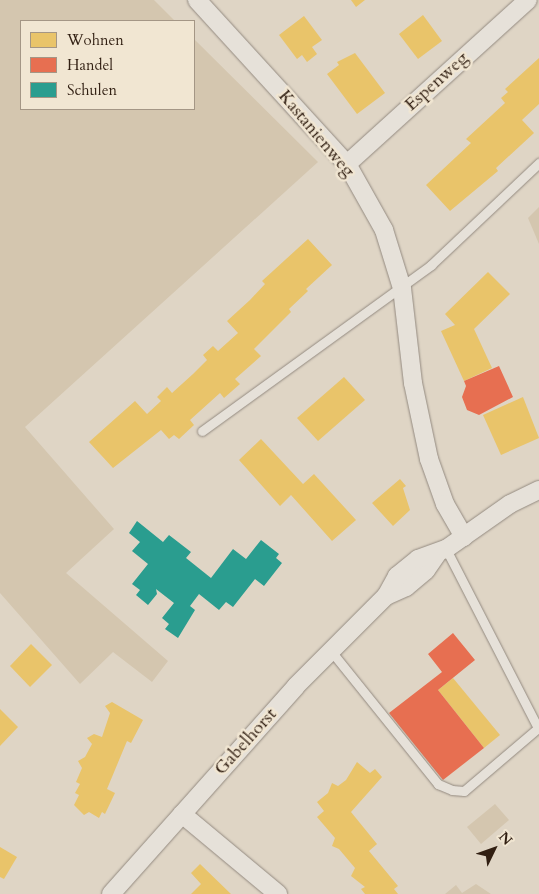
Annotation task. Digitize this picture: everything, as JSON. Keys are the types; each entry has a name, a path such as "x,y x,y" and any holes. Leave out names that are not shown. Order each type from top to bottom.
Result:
{"street":[{"name":"Kastanienweg","path":"197,0 347,164 384,230 402,288 413,383 429,459 445,504 464,537"},
{"name":"Espenweg","path":"347,164 528,0"},
{"name":"Gabelhorst","path":"111,894 331,651 386,596 406,587 426,570 441,551 510,504 539,490"},
{"path":"182,814 278,894"}],"lane":[{"path":"202,431 402,288 431,265 539,163"},
{"path":"331,651 438,784 452,790 464,791 538,728 441,551"}],"shaded area":[{"path":"0,0 154,0 174,20 20,20 20,110 195,110 195,40 318,162 25,427 114,529 66,573 168,661 152,682 113,652 80,684 0,593"},
{"path":"539,207 539,244 528,218"},
{"path":"495,804 509,820 481,844 467,827"},
{"path":"476,884 491,894 445,894 456,885 462,893"}],"building: Wohnen":[{"path":"351,0 365,0 356,7"},
{"path":"423,15 442,41 418,59 399,34"},
{"path":"304,16 322,40 312,47 317,54 307,62 302,55 297,59 279,35"},
{"path":"355,53 385,93 357,114 327,74 339,65 337,62"},
{"path":"539,58 539,104 522,120 534,133 496,168 498,171 450,211 426,185 471,143 466,139 505,103 501,98 508,92 505,89"},
{"path":"308,239 332,265 306,289 308,291 289,309 291,312 254,349 261,356 235,379 240,384 224,398 220,393 190,420 194,425 179,439 174,435 169,439 161,430 113,468 89,442 135,401 147,414 161,401 157,397 167,387 172,393 207,360 203,355 213,346 218,351 238,333 227,321 265,284 262,281"},
{"path":"488,272 510,294 474,329 492,368 464,381 441,331 455,325 445,314"},
{"path":"344,377 365,400 318,441 297,418"},
{"path":"523,397 539,438 501,455 483,415"},
{"path":"261,439 303,484 314,474 356,520 332,541 291,495 280,506 239,460"},
{"path":"400,479 406,486 403,488 410,510 393,526 372,503"},
{"path":"31,644 52,665 30,687 10,666"},
{"path":"453,678 500,735 484,748 438,690"},
{"path":"112,702 143,720 131,743 127,741 107,789 115,793 105,814 102,812 99,818 89,812 84,815 74,805 79,795 75,793 80,784 76,782 82,768 78,761 85,757 92,744 87,738 94,734 102,737 110,713 105,706"},
{"path":"0,709 18,727 0,746"},
{"path":"357,762 370,773 375,769 382,777 351,812 377,844 369,851 398,886 394,889 398,894 365,894 361,889 365,887 351,876 355,868 339,849 332,846 335,838 317,817 324,811 317,802 328,793 332,783 338,786 346,780"},
{"path":"0,847 17,857 4,879 0,877"},
{"path":"200,864 231,894 191,894 201,884 191,873"}],"building: Handel":[{"path":"499,366 513,397 479,415 467,410 462,397 466,386 464,381"},
{"path":"453,633 475,660 438,690 484,748 443,780 389,713 442,672 428,654"}],"building: Schulen":[{"path":"137,521 163,542 169,535 191,552 186,558 211,578 233,549 246,559 261,540 279,554 276,558 282,563 264,586 255,579 233,607 226,602 219,610 199,594 190,606 195,610 178,638 165,629 169,624 162,618 174,603 156,589 157,594 148,605 136,595 140,590 132,584 148,564 132,551 140,542 129,533"}]}
